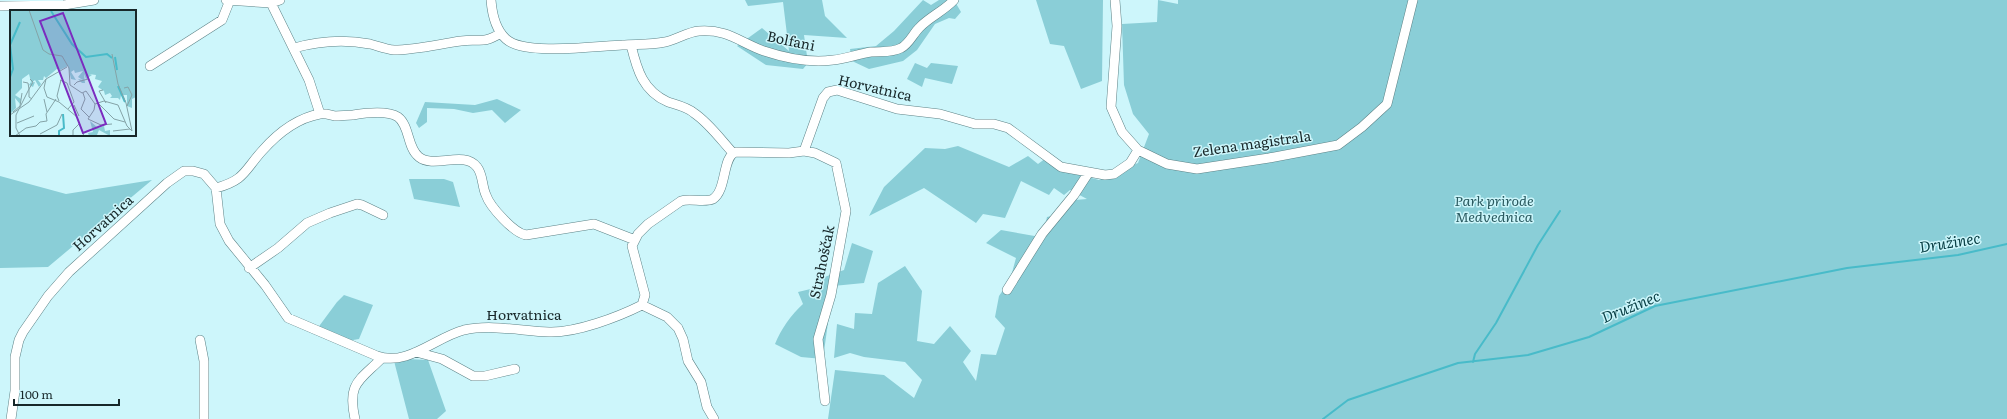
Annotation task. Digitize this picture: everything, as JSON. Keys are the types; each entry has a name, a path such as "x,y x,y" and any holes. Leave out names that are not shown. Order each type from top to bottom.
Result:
{"street":[{"path":"0,6 64,5 94,0"},
{"path":"226,0 275,1 308,80 320,114"},
{"path":"150,66 222,20 230,0"},
{"path":"294,48 314,43 335,41 368,44 392,50 463,41 485,42 501,33 494,18 491,0"},
{"name":"Bolfani","path":"501,33 511,42 541,48 575,49 666,42 697,31 718,32 736,37 766,52 812,61 834,60 861,54 891,51 903,47 925,22 946,9 954,0"},
{"name":"Zelena magistrala","path":"1115,0 1117,26 1111,107 1122,132 1138,150 1167,164 1197,169 1269,158 1338,145 1362,127 1387,104 1413,0"},
{"path":"632,45 638,71 643,82 650,90 662,99 695,113 733,153 804,151"},
{"name":"Horvatnica","path":"804,151 823,98 828,92 837,90 897,109 940,114 975,124 994,124 1008,128 1054,163 1089,172 1114,174 1130,164 1138,150"},
{"path":"216,188 227,186 241,178 262,151 286,128 299,121 320,114 341,116 383,114 397,117 403,123 414,152 420,158 430,161 463,160 474,164 480,171 489,201 513,228 522,235 526,236 594,224 635,240"},
{"name":"Strahoščak","path":"804,151 815,153 836,163 846,211 831,295 818,339 825,401"},
{"path":"714,419 707,407 701,382 688,361 683,339 678,328 670,320 642,305 645,295 632,249 635,240 648,224 681,201 691,199 710,200 714,198 720,190 730,157 733,153"},
{"name":"Horvatnica","path":"11,419 15,391 15,357 19,340 48,296 69,272 179,174 189,170 198,172 209,179 216,188 218,215 224,232 249,268 265,285 283,312 294,321 382,358 395,358 416,352 464,331 487,329 557,332 601,322 642,305"},
{"path":"1007,290 1042,234 1074,195 1089,172"},
{"path":"249,268 278,248 307,223 330,213 357,204 362,204 383,215"},
{"path":"200,340 204,361 204,419"},
{"path":"416,352 442,359 473,376 485,376 516,369"},
{"path":"355,419 352,400 356,384 362,376 382,358"}],"green space":[{"path":"745,0 822,0 825,16 847,38 804,35 808,63 803,69 766,65 737,46 762,28 789,51 783,2 748,6"},
{"path":"923,0 931,5 939,0 954,0 961,12 955,19 949,18 935,24 917,50 903,61 869,69 852,61 850,49 876,46 894,31"},
{"path":"1036,0 1103,0 1102,81 1081,89 1064,46 1050,44"},
{"name":"Park prirode Medvednica","path":"1158,0 1178,4 1178,0 2007,0 2007,419 828,419 835,370 884,375 914,398 922,380 905,362 864,357 850,353 834,358 837,324 854,329 855,313 872,314 878,283 905,266 922,291 917,341 934,344 950,326 971,351 963,362 976,381 981,354 996,355 1005,328 995,317 999,296 1010,280 1016,258 986,243 1001,230 1046,238 1045,226 1047,217 1056,215 1063,201 1087,199 1070,190 1064,195 1054,188 1049,195 1021,181 1005,218 983,214 976,223 924,188 869,216 884,187 925,148 945,149 958,146 1009,167 1028,156 1038,164 1046,158 1073,173 1099,180 1138,163 1149,134 1133,114 1124,85 1122,24 1157,22"},
{"path":"915,63 927,68 931,63 958,66 952,84 925,78 922,87 907,79"},
{"path":"497,99 521,110 505,123 492,110 473,113 454,109 427,108 427,122 419,128 416,123 425,102 475,105"},
{"path":"0,176 66,194 152,180 48,267 0,268"},
{"path":"409,179 444,179 453,182 460,207 414,199"},
{"path":"852,243 873,251 864,283 833,286 823,359 801,357 775,344 787,322 803,304 798,292 819,287 819,279 844,270"},
{"path":"344,295 373,305 359,339 347,341 317,329"},
{"path":"407,359 428,360 446,411 437,419 409,419 394,361"}],"waterway":[{"path":"1473,362 1475,354 1496,323 1538,245 1560,211"},
{"name":"Družinec","path":"1323,419 1348,400 1458,363 1528,355 1589,337 1655,306 1847,268 1958,255 2007,244"}]}
